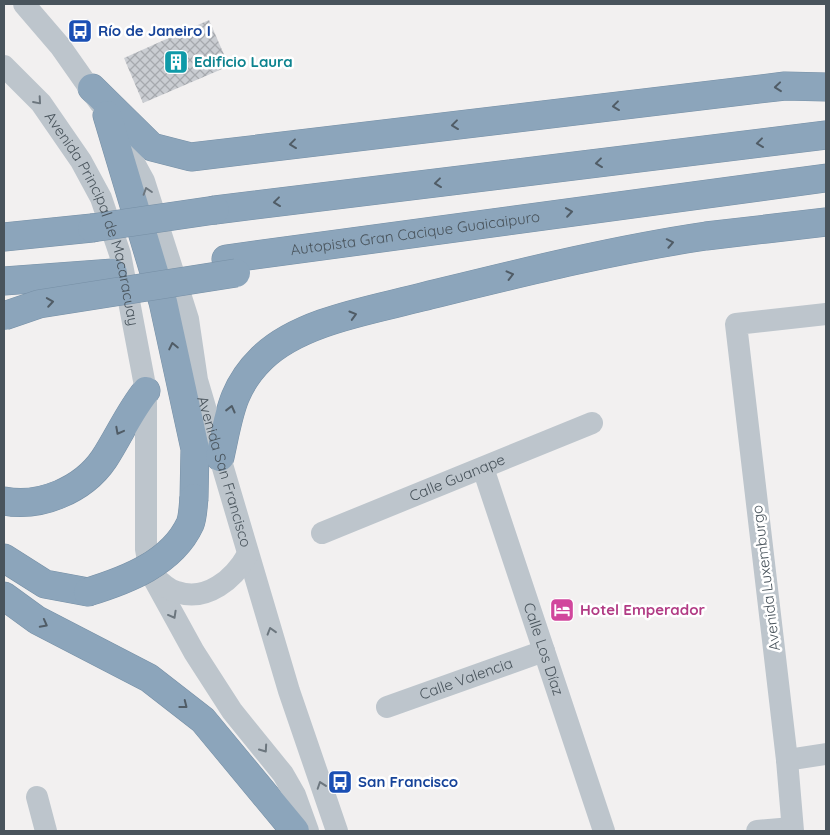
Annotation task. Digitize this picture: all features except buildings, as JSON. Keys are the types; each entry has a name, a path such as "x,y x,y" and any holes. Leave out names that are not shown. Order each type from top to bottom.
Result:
{"highway":[{"path":"92,88 152,147 191,156 785,86 826,86"},
{"path":"4,558 44,584 88,592 120,582 143,571 178,545 191,522 194,498 195,449 163,302 107,115"},
{"path":"4,236 92,228 215,210 826,135"},
{"name":"Autopista Gran Cacique Guaicaipuro","path":"4,281 231,266 358,242 826,178"},
{"path":"220,457 236,392 249,371 263,356 297,334 382,307 539,268 705,236 826,222"},
{"path":"4,316 39,304 231,266"},
{"path":"4,501 27,502 54,497 77,485 104,460 131,410 146,391"},
{"path":"4,596 37,620 148,678 203,720 295,831"}],"street":[{"path":"24,4 92,88 107,115"},
{"name":"Avenida Principal de Macaracuay","path":"4,66 41,103 60,130 101,198 120,254 146,391"},
{"name":"Avenida San Francisco","path":"107,115 144,181 188,319 197,380 248,554 289,691 337,831"},
{"name":"Avenida Luxemburgo","path":"792,829 787,760 736,324 826,314"},
{"path":"146,391 146,549 150,572 210,679 232,711 283,774 295,795 308,831"},
{"name":"Calle Guanape","path":"322,533 592,424"},
{"name":"Calle Los Díaz","path":"483,468 604,831"},
{"path":"150,572 176,592 194,593 211,590 226,582 240,568 248,554"},
{"name":"Calle Valencia","path":"387,707 544,651"},
{"path":"787,760 826,754"},
{"path":"37,798 46,831"},
{"path":"757,831 792,829"}],"place":[{"name":"Río de Janeiro I","path":"80,31"},
{"name":"Edificio Laura","path":"176,62"},
{"name":"Hotel Emperador","path":"562,610"},
{"name":"San Francisco","path":"340,782"}]}
